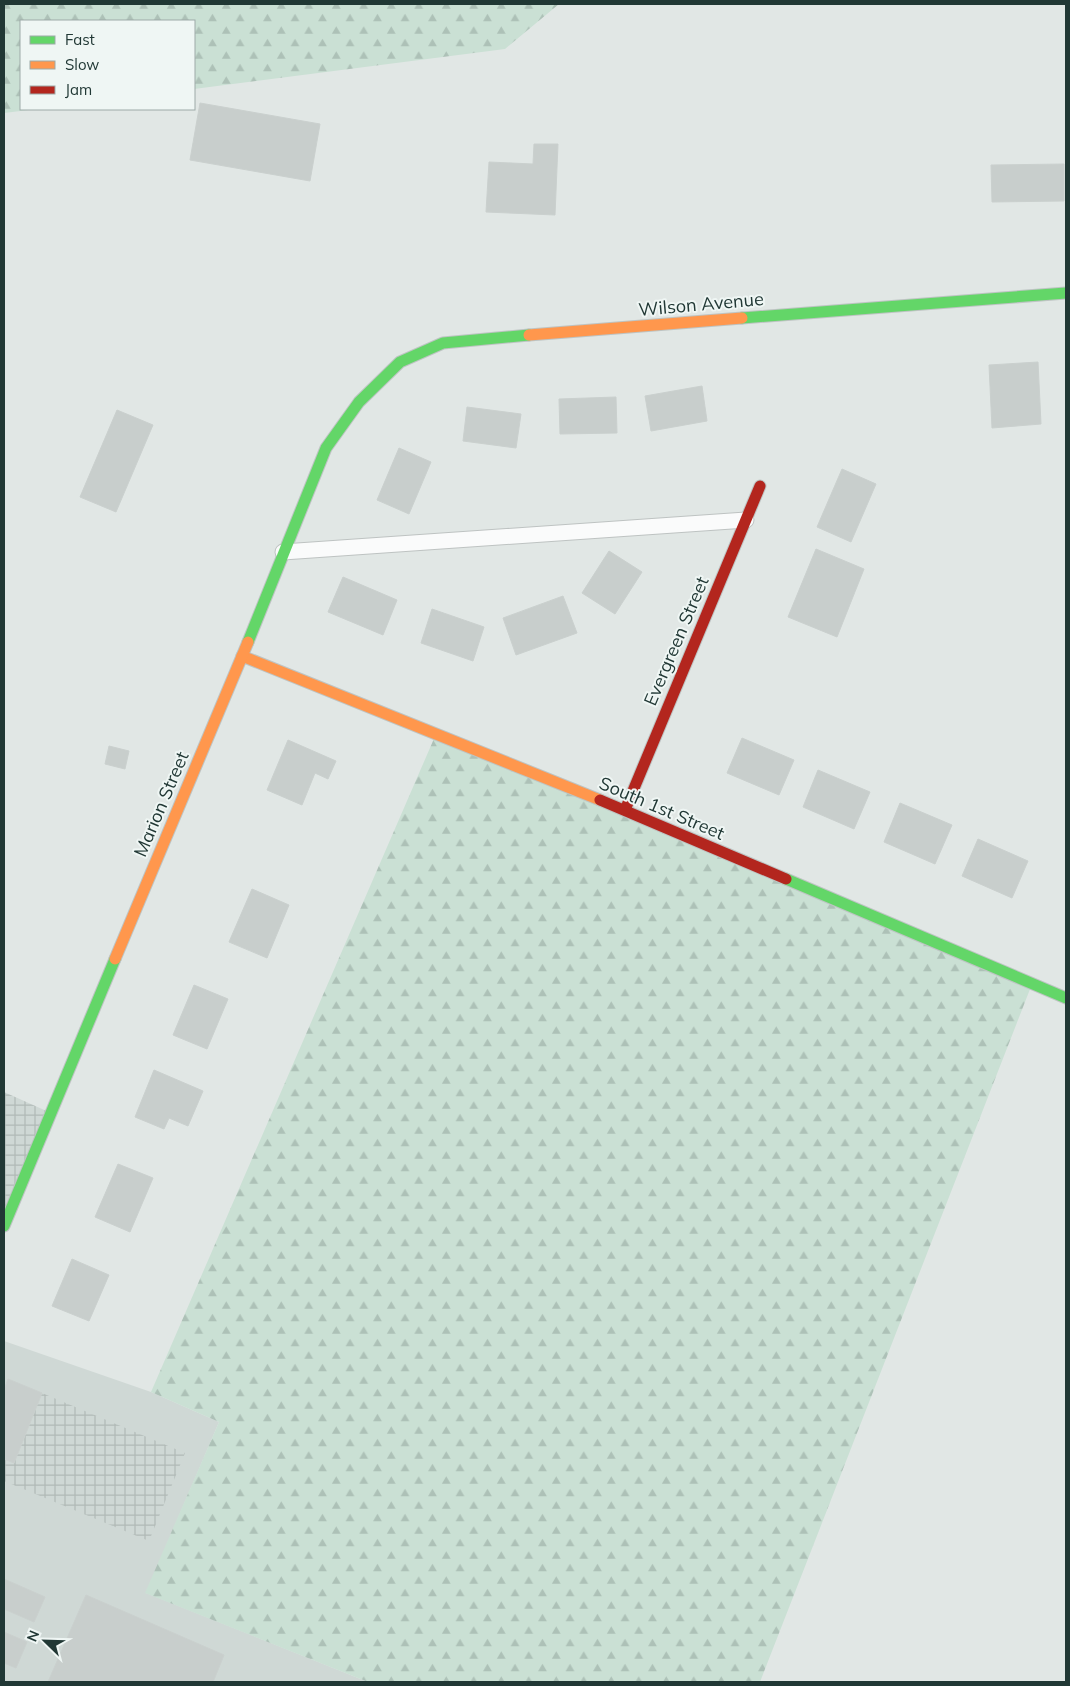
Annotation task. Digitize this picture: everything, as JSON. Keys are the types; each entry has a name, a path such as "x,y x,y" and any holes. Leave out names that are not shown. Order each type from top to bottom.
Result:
{"street":[{"name":"Wilson Avenue","path":"359,402 400,362 443,344 490,338 1066,293"},
{"name":"Marion Street","path":"4,1226 242,656 326,448 359,402"},
{"name":"Evergreen Street","path":"625,810 760,486"},
{"name":"South 1st Street","path":"242,656 625,810 1066,998"}],"lane":[{"path":"283,552 746,520"}],"shaded area":[{"path":"4,1092 51,1113 4,1226"},
{"path":"4,1341 151,1392 219,1422 146,1593 368,1682 4,1682"},
{"path":"42,1393 185,1453 149,1541 4,1481 4,1459 14,1463"}],"green space":[{"path":"4,4 559,4 505,49 195,89 195,20 20,20 20,110 29,110 4,113"},
{"path":"436,734 1032,984 760,1682 368,1682 145,1593 219,1422 151,1392"}],"building":[{"path":"200,103 320,124 310,181 190,160"},
{"path":"534,144 558,144 555,215 486,212 489,162 533,164"},
{"path":"1064,164 1064,201 992,202 991,165"},
{"path":"1038,362 1041,424 992,428 989,365"},
{"path":"702,386 707,421 651,431 645,396"},
{"path":"616,397 617,433 560,434 559,399"},
{"path":"467,407 521,414 516,448 463,441"},
{"path":"117,410 153,425 116,512 80,497"},
{"path":"399,448 431,462 409,514 377,500"},
{"path":"842,469 876,484 851,542 817,527"},
{"path":"816,549 864,569 837,637 788,617"},
{"path":"609,551 642,572 615,614 582,593"},
{"path":"343,577 397,600 383,635 328,612"},
{"path":"563,596 577,633 516,655 503,618"},
{"path":"432,609 484,627 473,661 421,643"},
{"path":"742,738 794,760 779,795 727,773"},
{"path":"288,740 336,761 328,779 315,773 302,805 267,790"},
{"path":"109,746 129,751 125,769 105,764"},
{"path":"818,770 870,792 854,829 803,807"},
{"path":"900,803 952,825 935,864 884,842"},
{"path":"978,839 1028,861 1012,898 962,876"},
{"path":"252,889 289,905 267,958 229,942"},
{"path":"194,985 228,999 207,1049 173,1035"},
{"path":"154,1070 203,1091 188,1126 169,1118 164,1129 135,1117"},
{"path":"118,1164 153,1178 130,1232 95,1217"},
{"path":"72,1259 109,1275 89,1321 52,1306"},
{"path":"8,1379 42,1393 14,1463 4,1459 4,1390"},
{"path":"4,1579 45,1597 34,1622 4,1609"},
{"path":"86,1595 224,1655 213,1682 48,1682"},
{"path":"4,1632 27,1642 16,1668 4,1663"}],"traffic: fast":[{"path":"742,318 1066,293"},
{"path":"248,642 326,448 359,402 400,362 443,343 529,335"},
{"path":"786,879 1066,998"},
{"path":"4,1226 115,959"}],"traffic: slow":[{"path":"529,335 742,318"},
{"path":"115,959 248,642"},
{"path":"242,656 600,800"}],"traffic: jam":[{"path":"625,810 760,486"},
{"path":"600,800 786,879"}]}
